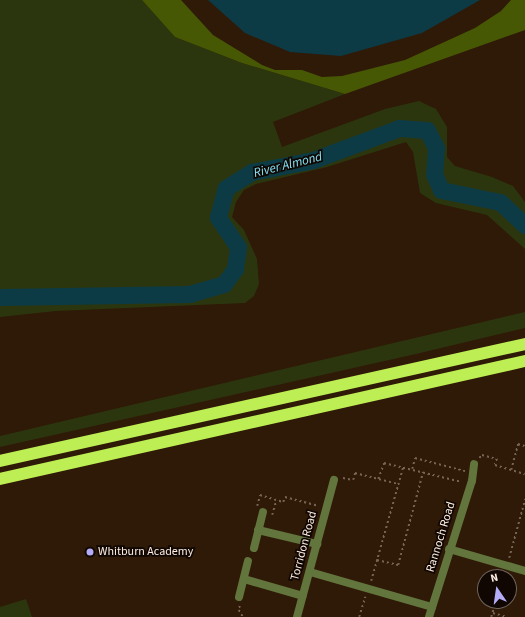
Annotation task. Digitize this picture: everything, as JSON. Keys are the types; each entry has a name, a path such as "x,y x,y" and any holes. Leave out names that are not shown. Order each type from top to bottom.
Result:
{"highway":[{"path":"0,461 525,344"},
{"path":"0,479 525,361"}],"street":[{"name":"Rannoch Road","path":"429,617 470,484 474,464"},
{"name":"Torridon Road","path":"297,617 334,480"},
{"path":"254,548 263,512"},
{"path":"258,530 317,544"},
{"path":"449,549 525,571"},
{"path":"239,597 248,561"},
{"path":"310,572 432,607"},
{"path":"244,579 303,596"}],"path":[{"path":"511,470 518,444 525,446"},
{"path":"474,464 482,455 497,459 495,464 525,474"},
{"path":"412,469 415,458 473,473"},
{"path":"378,479 384,463 470,484"},
{"path":"359,617 377,560 403,467"},
{"path":"377,560 398,565 423,472"},
{"path":"334,480 341,477 353,480 355,473 398,484"},
{"path":"506,566 525,499"},
{"path":"491,617 494,609"},
{"path":"493,613 507,617"}],"green space":[{"path":"0,0 142,0 175,37 242,63 345,94 273,122 282,147 385,109 419,101 436,109 447,127 447,157 455,166 492,177 513,186 525,202 525,249 487,215 436,203 420,193 413,152 406,142 327,167 256,184 244,190 236,202 232,217 244,230 257,259 259,284 254,296 245,303 56,311 0,317"},
{"path":"142,0 181,0 213,35 262,65 275,70 302,70 322,77 342,76 405,60 475,28 501,11 511,0 525,0 525,30 345,94 242,63 175,37"},
{"path":"525,312 525,328 416,354 0,447 0,436"},
{"path":"26,599 32,617 0,617 0,607"}],"water":[{"path":"208,0 480,0 422,33 341,56 290,52 245,33"}],"waterway":[{"name":"River Almond","path":"0,297 189,294 224,284 235,269 238,247 218,217 226,188 252,172 313,160 399,128 427,130 436,148 434,174 441,190 500,202 525,225"}],"place":[{"name":"Whitburn Academy","path":"90,552"}]}
